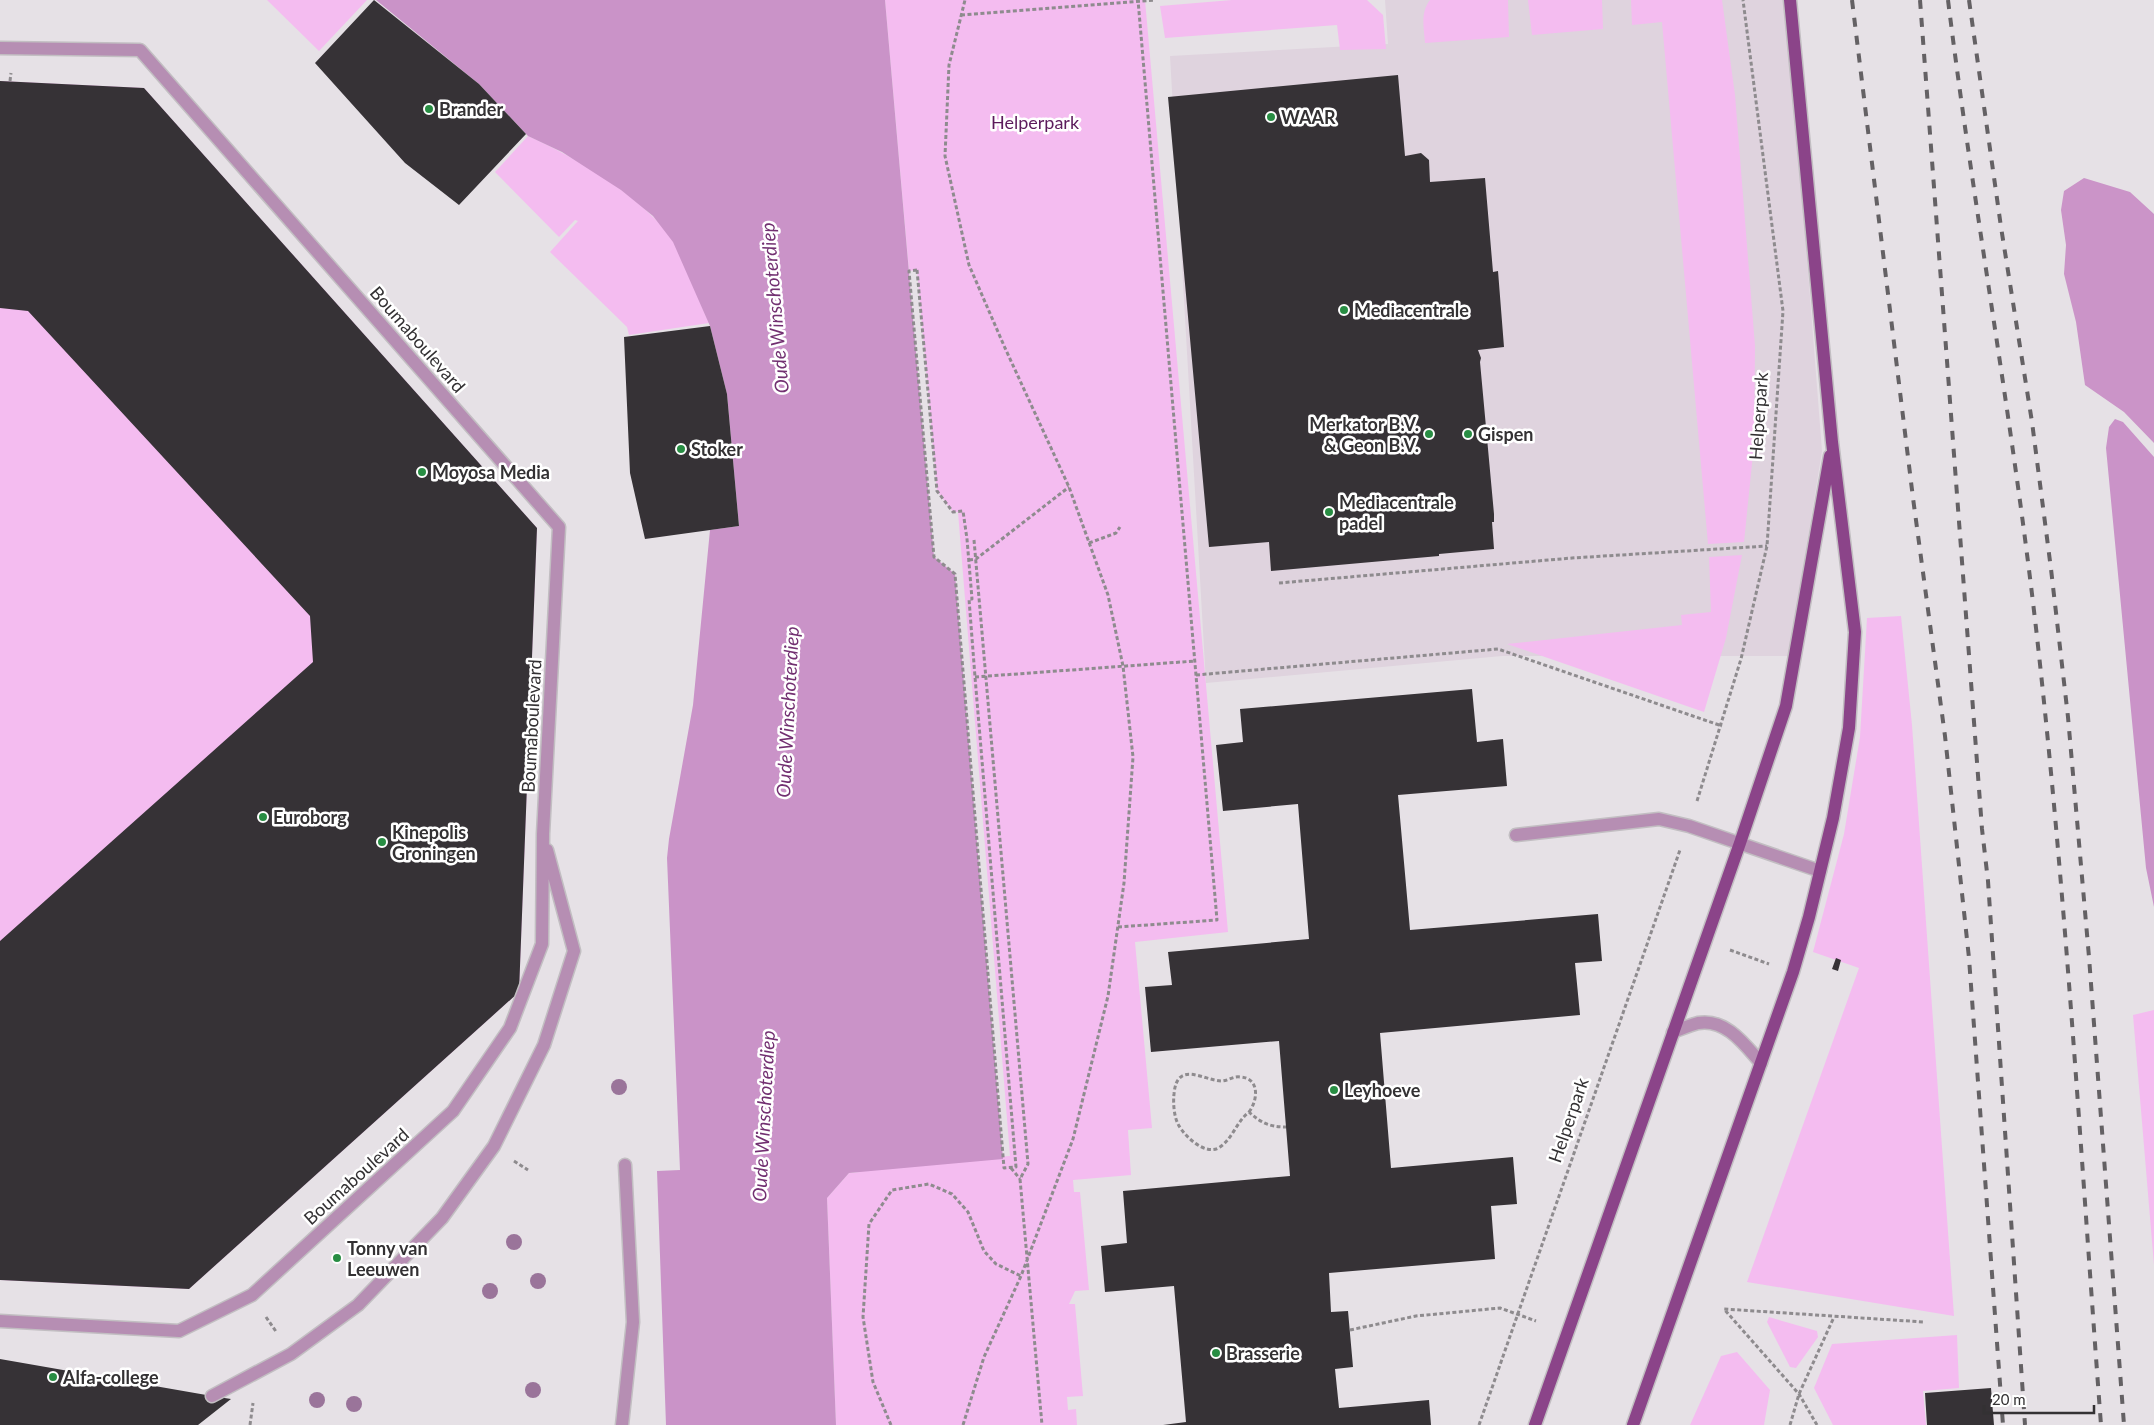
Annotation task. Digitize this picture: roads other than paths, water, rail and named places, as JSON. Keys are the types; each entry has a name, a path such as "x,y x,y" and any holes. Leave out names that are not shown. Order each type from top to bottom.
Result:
{"main road":[{"path":"1633,1425 1793,972 1809,917 1833,818 1849,728 1855,632 1832,442 1790,0"},
{"path":"1535,1425 1740,843 1786,706 1832,442"}],"street":[{"name":"Boumaboulevard","path":"0,48 140,50 559,527 543,834 542,944 510,1028 453,1111 252,1295 179,1331 0,1321"},
{"path":"1516,835 1659,819 1689,826 1820,871"},
{"name":"Boumaboulevard","path":"212,1396 291,1354 358,1305 442,1218 494,1146 544,1045 574,951 543,834"},
{"path":"1673,1032 1700,1022 1724,1026 1740,1039 1760,1063"},
{"path":"622,1425 634,1322 625,1165"}],"water":[{"name":"Oude Winschoterdiep","path":"376,0 885,0 934,557 955,574 1003,1159 849,1173 827,1198 836,1425 666,1425 657,1171 680,1170 667,858 693,705 710,530 739,526 727,394 710,326 673,242 653,216 621,190 562,152 528,136 479,84"},
{"path":"2115,419 2123,422 2154,457 2154,907 2146,868 2106,448 2109,427"}],"railway":[{"path":"1852,0 1913,498 1945,736 1969,958 2003,1425"},
{"path":"1920,0 1982,829 1988,881 2025,1425"},
{"path":"1948,0 1969,157 2016,471 2047,727 2080,1126 2101,1425"},
{"path":"1969,0 2001,227 2032,422 2068,717 2089,957 2124,1425"}],"place":[{"name":"Brander","path":"429,109"},
{"name":"WAAR","path":"1271,117"},
{"name":"Mediacentrale","path":"1344,310"},
{"name":"Merkator B.V. & Geon B.V.","path":"1429,434"},
{"name":"Gispen","path":"1468,434"},
{"name":"Stoker","path":"681,449"},
{"name":"Moyosa Media","path":"422,472"},
{"name":"Mediacentrale padel","path":"1329,512"},
{"name":"Euroborg","path":"263,817"},
{"name":"Kinepolis Groningen","path":"382,842"},
{"name":"Leyhoeve","path":"1334,1090"},
{"name":"Tonny van Leeuwen","path":"337,1258"},
{"name":"Brasserie","path":"1216,1353"},
{"name":"Alfa-college","path":"53,1377"}],"park label":[{"name":"Helperpark","path":"1035,122"}]}
